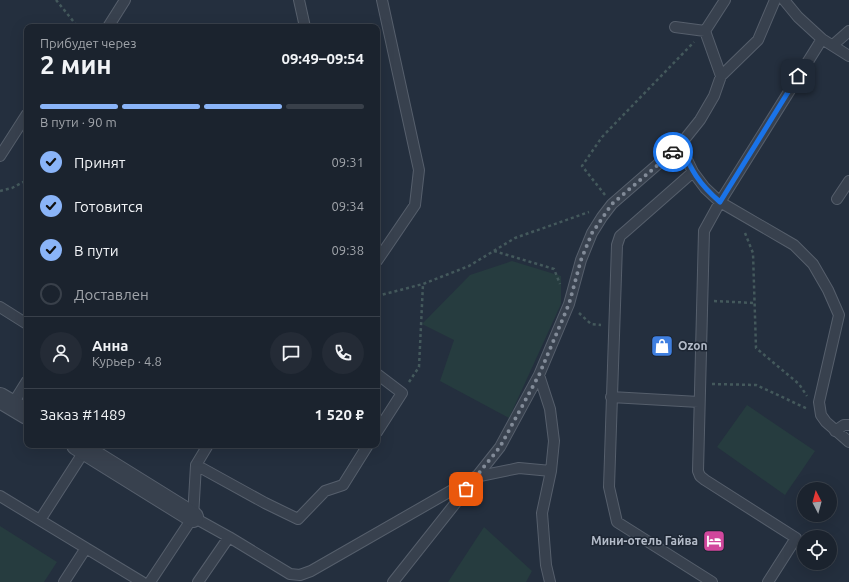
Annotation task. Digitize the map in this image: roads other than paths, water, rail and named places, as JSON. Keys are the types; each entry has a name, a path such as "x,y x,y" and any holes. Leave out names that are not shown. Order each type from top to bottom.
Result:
{"street":[{"path":"81,448 194,517"}],"lane":[{"path":"110,24 125,0"},
{"path":"299,0 304,24"},
{"path":"380,257 415,205 419,170 382,0"},
{"path":"705,31 725,0"},
{"path":"393,582 500,447 539,375 569,304 581,260 592,233 612,204 680,145 700,120 714,96 721,76 758,40 775,0"},
{"path":"784,0 798,18 822,39 849,56"},
{"path":"676,27 705,31"},
{"path":"705,31 721,76"},
{"path":"833,46 849,31"},
{"path":"768,582 796,538 700,476 697,466 704,231 720,202 822,39"},
{"path":"0,156 24,119"},
{"path":"680,145 693,172 705,188 720,202 794,245 813,264 828,290 839,315 819,402 821,415 826,422 849,442"},
{"path":"693,172 620,236 616,245 609,487 617,522 712,582"},
{"path":"838,200 849,182"},
{"path":"0,306 24,322"},
{"path":"539,375 550,409 554,441 551,471 542,513 546,565 550,582"},
{"path":"380,376 402,393 380,427"},
{"path":"13,406 24,386"},
{"path":"611,397 699,402"},
{"path":"835,431 844,425 849,425"},
{"path":"40,520 81,448"},
{"path":"150,582 194,517 196,464 206,448"},
{"path":"196,464 265,503 298,518 325,492 343,485 366,448"},
{"path":"194,517 290,574 300,575 311,571 475,477 519,468 551,471"},
{"path":"0,496 142,582"},
{"path":"198,582 230,537"},
{"path":"64,582 86,548"}],"place":[{"name":"Ozon","path":"662,346"},
{"name":"Мини-отель Гайва","path":"714,541"}]}
